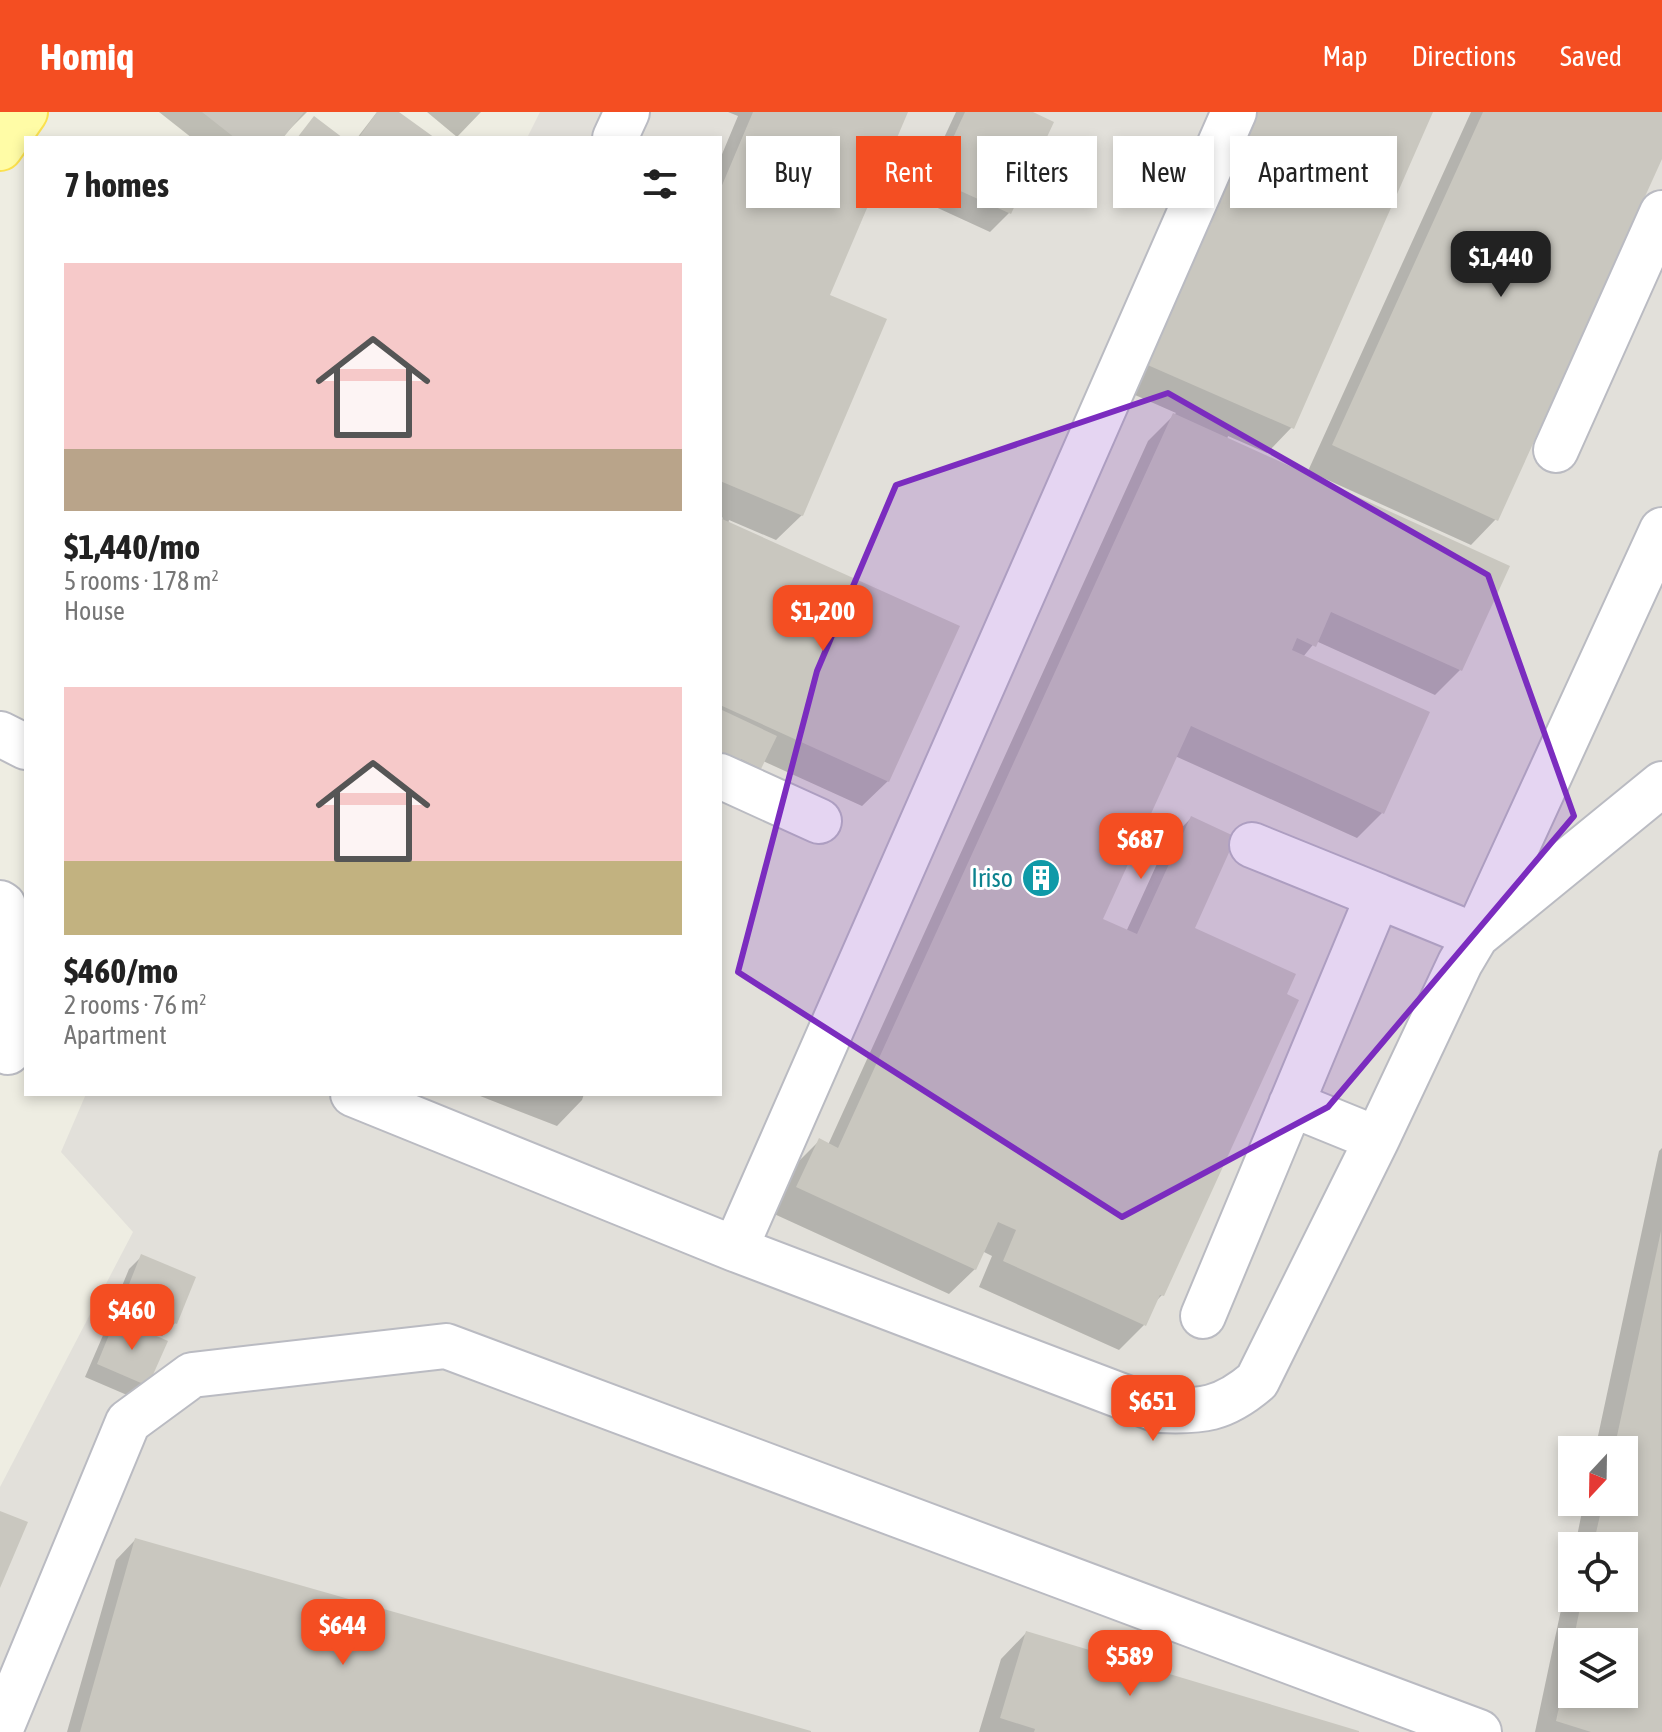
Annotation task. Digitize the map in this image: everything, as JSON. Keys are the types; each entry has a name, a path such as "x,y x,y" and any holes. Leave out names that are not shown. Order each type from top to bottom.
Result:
{"main road":[{"path":"0,148 25,112"}],"street":[{"path":"616,136 627,112"},
{"path":"735,1249 1234,112"},
{"path":"1556,450 1660,222"},
{"path":"358,1096 735,1249 1158,1410 1193,1411 1224,1404 1257,1381 1460,963 1476,936 1662,530"},
{"path":"0,734 24,746"},
{"path":"722,777 819,821"},
{"path":"1476,936 1662,784"},
{"path":"1252,845 1476,936"},
{"path":"1203,1316 1378,896"},
{"path":"0,903 3,905 8,942 8,1052"},
{"path":"1291,1104 1377,1139"},
{"path":"0,1731 128,1422 192,1375 446,1346 1479,1732"}],"highlighted area":[{"path":"1168,393 1488,575 1574,816 1328,1107 1122,1217 738,972 817,671 896,485"}],"shaded area":[{"path":"540,112 1662,112 1662,1732 0,1732 0,1487 133,1232 61,1152 85,1096 722,1096 722,136 528,136"}],"building":[{"path":"202,112 304,112 285,136 232,136"},
{"path":"377,112 399,112 432,136 360,136"},
{"path":"753,112 908,112 898,136 856,136 856,208 867,208 830,295 887,319 803,516 722,482 722,185"},
{"path":"965,112 1033,112 1054,122 1047,136 977,136 977,199 961,191 961,136 954,136"},
{"path":"1253,112 1433,112 1397,194 1397,136 1242,136"},
{"path":"1483,112 1662,112 1662,159 1498,521 1332,445"},
{"path":"314,116 340,136 299,136"},
{"path":"1230,164 1230,208 1391,208 1294,429 1143,363 1211,208 1214,208 1214,201"},
{"path":"998,208 1014,208 1011,214"},
{"name":"Iriso","path":"1173,413 1510,566 1462,671 1331,612 1316,647 1297,638 1292,650 1430,712 1384,814 1191,726 1103,919 1137,934 1191,816 1236,837 1195,928 1296,974 1287,994 1299,1000 1164,1296 1160,1295 1146,1326 1003,1261 1016,1230 998,1222 976,1270 796,1187 819,1138 838,1148"},
{"path":"722,519 960,626 889,782 722,706"},
{"path":"722,710 777,736 761,769 741,759 731,780 722,776"},
{"path":"1661,1231 1662,1732 1591,1732 1556,1721 1559,1708 1638,1708 1638,1628 1576,1628 1579,1612 1638,1612 1638,1532 1596,1532 1600,1516 1638,1516 1638,1436 1617,1436"},
{"path":"141,1254 196,1277 177,1324 122,1302"},
{"path":"116,1318 168,1341 148,1386 97,1364"},
{"path":"0,1511 28,1522 0,1588"},
{"path":"135,1538 811,1731 811,1732 80,1732"},
{"path":"1026,1631 1359,1732 1034,1732 1035,1729 1000,1718"}],"place":[{"name":"Iriso","path":"1041,878"}]}
